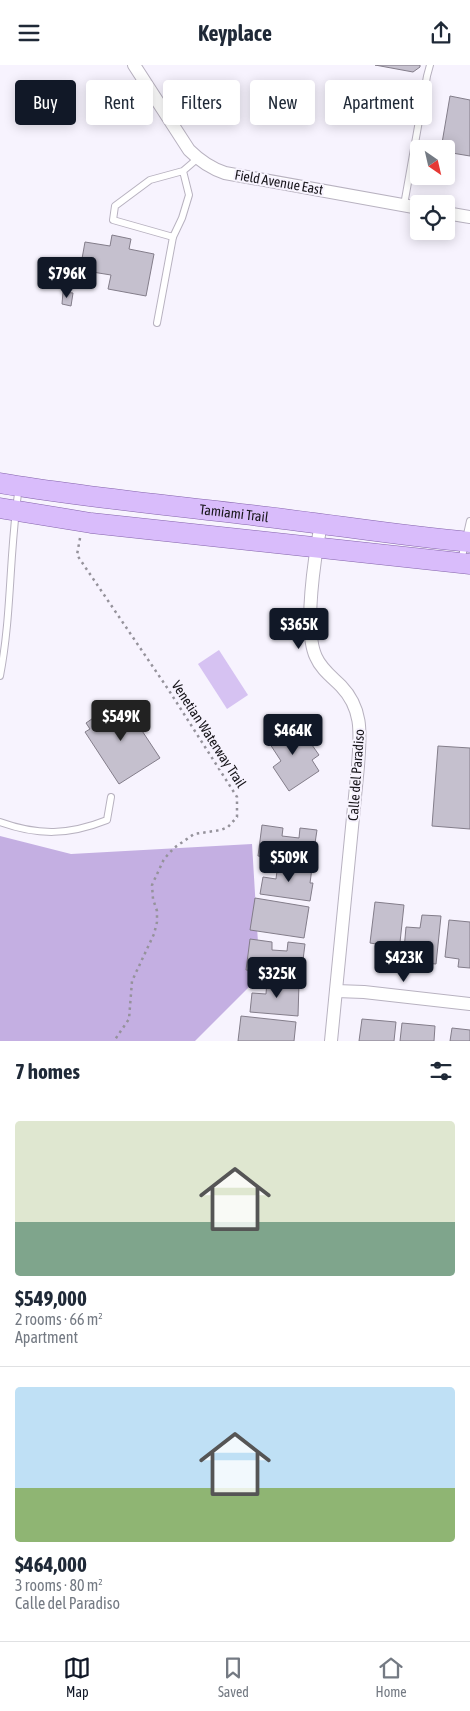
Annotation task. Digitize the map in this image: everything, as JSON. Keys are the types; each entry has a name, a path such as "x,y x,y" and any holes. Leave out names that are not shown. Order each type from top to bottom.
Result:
{"main road":[{"name":"Tamiami Trail","path":"9,485 92,497 468,542"},
{"name":"Tamiami Trail","path":"8,510 91,523 465,564"}],"street":[{"name":"Field Avenue East","path":"134,65 189,150 212,169 225,173 410,206"},
{"path":"455,214 470,217"},
{"name":"Calle del Paradiso","path":"321,524 316,547 309,626 310,641 316,658 353,704 360,727 358,766 330,1041"},
{"path":"336,991 364,992 470,1004"}],"lane":[{"path":"404,205 430,65"},
{"path":"172,237 112,220 115,207 150,180 183,171 198,159"},
{"path":"158,323 172,237 182,219 189,195 183,171"},
{"path":"0,676 6,643 9,485"},
{"path":"465,564 470,521"},
{"path":"0,822 22,830 46,833 88,827 107,820 111,797"}],"path":[{"name":"Venetian Waterway Trail","path":"77,555 168,689 237,797 237,817 228,827 221,830 194,834 174,848 164,859 152,885 153,899 157,911 154,935 132,981 129,1019 114,1041"}],"shaded area":[{"path":"219,650 248,695 227,709 198,664"},
{"path":"0,836 71,854 252,844 260,976 195,1041 0,1041"}],"building":[{"path":"375,65 420,65 420,67 413,72"},
{"path":"450,96 470,100 470,156 455,154 455,140 443,140"},
{"path":"112,235 131,239 129,249 154,254 146,296 108,289 111,275 80,270 85,242 110,246"},
{"path":"63,292 73,293 71,306 62,304"},
{"path":"118,701 122,707 125,705 160,758 119,784 85,732 90,729 86,723"},
{"path":"291,721 301,737 305,735 319,755 312,760 319,771 289,791 273,767 281,761 266,738"},
{"path":"438,746 470,748 470,829 432,826"},
{"path":"262,825 283,828 282,836 299,838 300,828 317,830 312,863 258,856"},
{"path":"278,863 312,868 310,883 313,883 310,901 260,894 263,877 276,879"},
{"path":"255,898 309,907 304,938 250,930"},
{"path":"375,902 404,905 398,961 381,959 383,945 370,943"},
{"path":"422,915 441,916 436,964 403,961 406,927 420,928"},
{"path":"449,920 470,922 470,968 458,967 459,959 445,957"},
{"path":"250,939 272,942 272,950 287,951 288,942 305,944 301,976 246,970"},
{"path":"267,980 299,983 298,1016 250,1012 252,993 266,994"},
{"path":"241,1016 296,1022 294,1041 238,1041"},
{"path":"362,1019 396,1022 394,1041 359,1041"},
{"path":"402,1023 435,1026 434,1041 400,1041"},
{"path":"452,1028 470,1030 470,1041 450,1041"}]}
